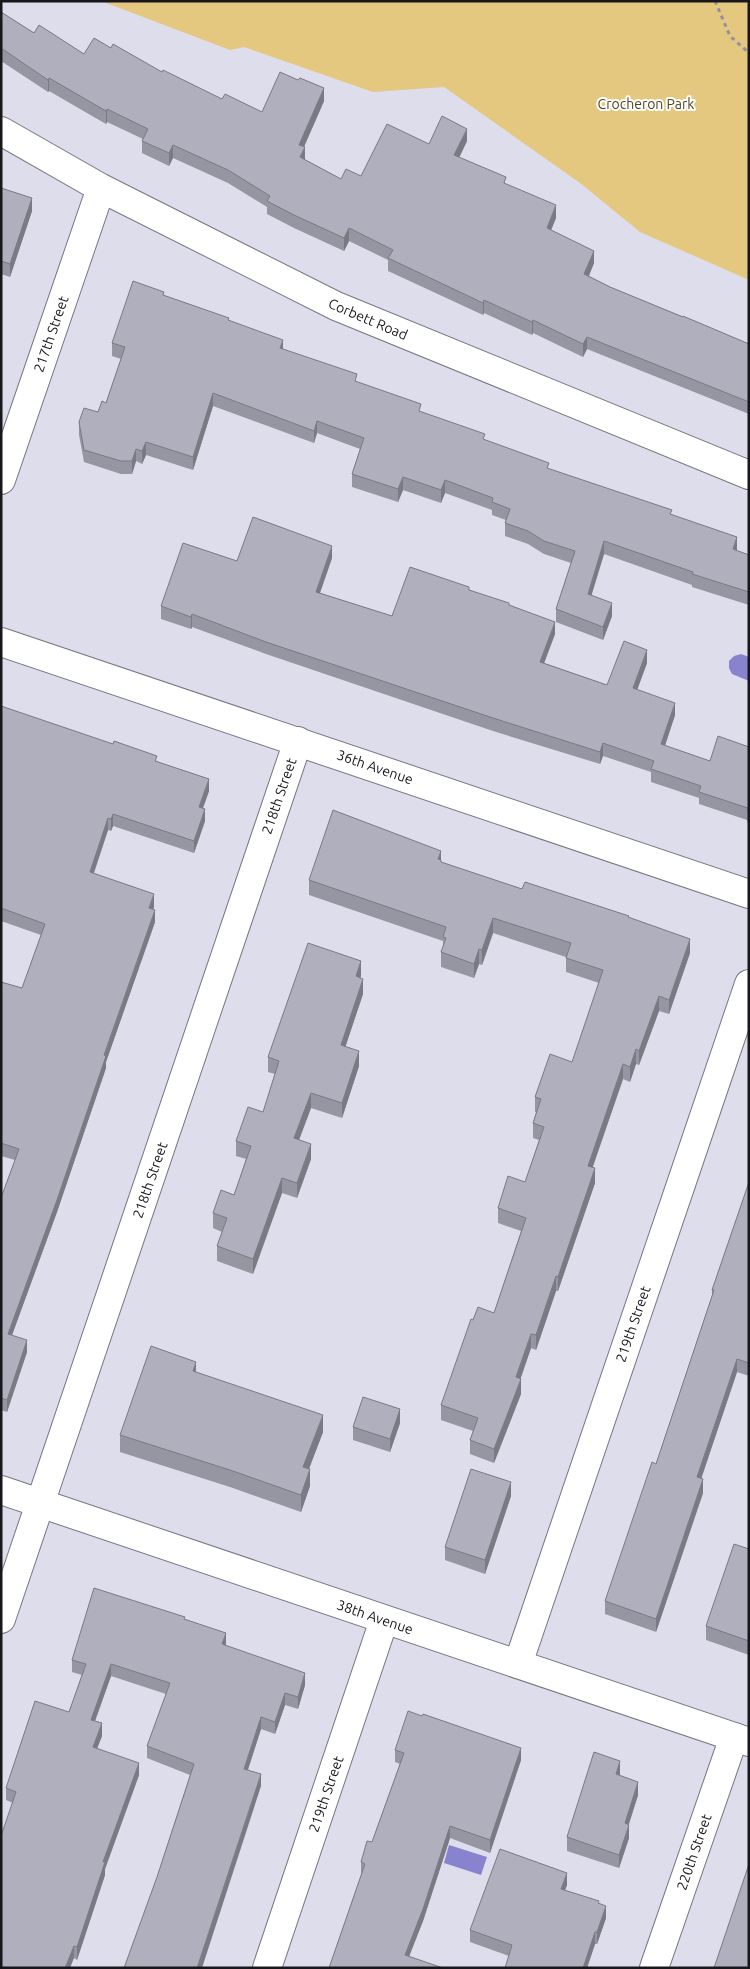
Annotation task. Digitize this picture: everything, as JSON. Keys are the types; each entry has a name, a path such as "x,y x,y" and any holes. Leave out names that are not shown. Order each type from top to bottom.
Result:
{"street":[{"name":"Corbett Road","path":"1,131 101,188 336,306 749,475"},
{"name":"217th Street","path":"1,480 101,188"},
{"name":"36th Avenue","path":"1,642 749,894"},
{"name":"218th Street","path":"1,1619 298,741"},
{"name":"219th Street","path":"518,1664 749,984"},
{"name":"38th Avenue","path":"1,1490 741,1739"},
{"name":"219th Street","path":"267,1968 384,1620"},
{"name":"220th Street","path":"654,1968 741,1739"}],"path":[{"path":"715,1 730,36 749,52"}],"green space":[{"name":"Crocheron Park","path":"101,1 749,1 749,280 640,232 580,183 444,87 373,92 244,47 230,50"}],"shaded area":[{"path":"741,654 749,657 749,681 732,674 729,668 729,661 734,656"},
{"path":"449,1845 487,1857 481,1875 444,1863"}],"building":[{"path":"1,12 34,33 39,25 84,54 94,38 111,48 113,44 162,72 163,70 222,99 225,94 262,112 280,72 324,88 299,145 305,147 300,157 341,179 346,169 361,176 387,124 429,144 442,116 467,129 454,155 506,177 504,183 556,205 547,228 594,251 584,274 610,287 749,344 749,402 587,337 583,344 533,320 532,322 484,300 483,303 388,258 393,250 349,228 344,238 267,201 270,196 228,170 173,145 169,153 142,141 148,129 107,109 106,111 49,78 48,80 1,48"},
{"path":"1,188 32,198 10,264 1,261"},
{"path":"133,281 164,292 163,295 229,318 228,320 283,340 280,348 357,374 355,381 421,404 419,411 485,434 483,439 549,463 547,468 672,510 670,514 737,537 733,549 749,555 749,592 692,574 693,572 604,541 588,594 612,603 603,627 556,609 575,551 544,541 528,531 505,523 510,509 492,502 493,498 445,480 441,490 403,477 398,489 352,474 364,438 317,421 314,431 213,393 193,457 146,442 142,451 136,449 132,461 121,461 84,450 79,422 84,408 98,412 102,401 106,403 125,347 112,343"},
{"path":"253,517 332,546 316,592 392,616 410,567 469,587 469,590 509,603 509,605 555,622 540,662 607,685 624,641 647,650 633,688 675,703 661,744 710,761 718,736 749,747 749,810 747,810 748,808 699,792 701,786 651,769 654,761 603,743 600,752 266,642 192,614 191,617 161,606 183,543 237,561"},
{"path":"1,706 113,744 114,741 157,756 155,761 209,779 199,807 205,809 194,841 113,814 111,819 108,818 90,872 154,894 149,908 155,910 104,1055 106,1056 57,1200 8,1334 27,1340 7,1400 1,1398 1,1198 19,1149 1,1143 1,982 22,988 45,924 1,908"},
{"path":"333,810 441,851 438,859 441,862 522,889 525,882 629,916 690,939 669,1000 659,996 639,1051 636,1049 630,1067 623,1064 588,1166 595,1168 536,1335 531,1334 516,1377 521,1379 494,1449 470,1440 478,1418 441,1405 471,1319 473,1320 478,1307 494,1313 526,1218 498,1208 508,1176 525,1182 544,1127 533,1123 541,1099 535,1097 550,1054 572,1062 603,970 566,958 571,943 493,918 482,950 479,949 474,964 441,952 446,938 443,937 446,927 309,880"},
{"path":"308,943 361,961 356,976 363,979 341,1045 359,1051 342,1103 311,1093 294,1138 311,1144 297,1183 282,1178 253,1259 217,1246 227,1218 213,1213 221,1190 234,1195 251,1146 236,1141 248,1107 263,1112 279,1061 268,1057"},
{"path":"749,1182 749,1363 737,1359 697,1477 703,1479 656,1619 605,1601 652,1462 656,1464"},
{"path":"151,1346 196,1362 193,1371 323,1415 303,1467 310,1469 301,1495 120,1435"},
{"path":"363,1397 400,1409 390,1439 353,1427"},
{"path":"471,1469 511,1482 485,1560 445,1547"},
{"path":"734,1544 749,1549 749,1641 706,1626"},
{"path":"94,1588 185,1617 184,1619 226,1633 222,1644 305,1673 298,1697 285,1693 275,1722 261,1717 244,1769 261,1774 197,1968 124,1968 157,1877 194,1764 147,1746 170,1683 111,1664 91,1720 102,1723 93,1747 139,1763 103,1862 105,1862 77,1947 74,1946 65,1968 1,1968 1,1836 16,1792 6,1788 35,1701 69,1712 86,1664 72,1660"},
{"path":"408,1711 422,1716 423,1714 521,1748 490,1840 450,1826 423,1909 405,1955 443,1968 329,1968 365,1864 361,1862 367,1841 372,1842 404,1753 395,1750"},
{"path":"594,1752 620,1761 616,1774 638,1782 625,1823 629,1825 619,1855 567,1837"},
{"path":"500,1849 567,1873 561,1889 599,1901 598,1903 606,1906 583,1968 505,1968 512,1945 470,1930"},
{"path":"749,1864 749,1968 714,1968"}]}
